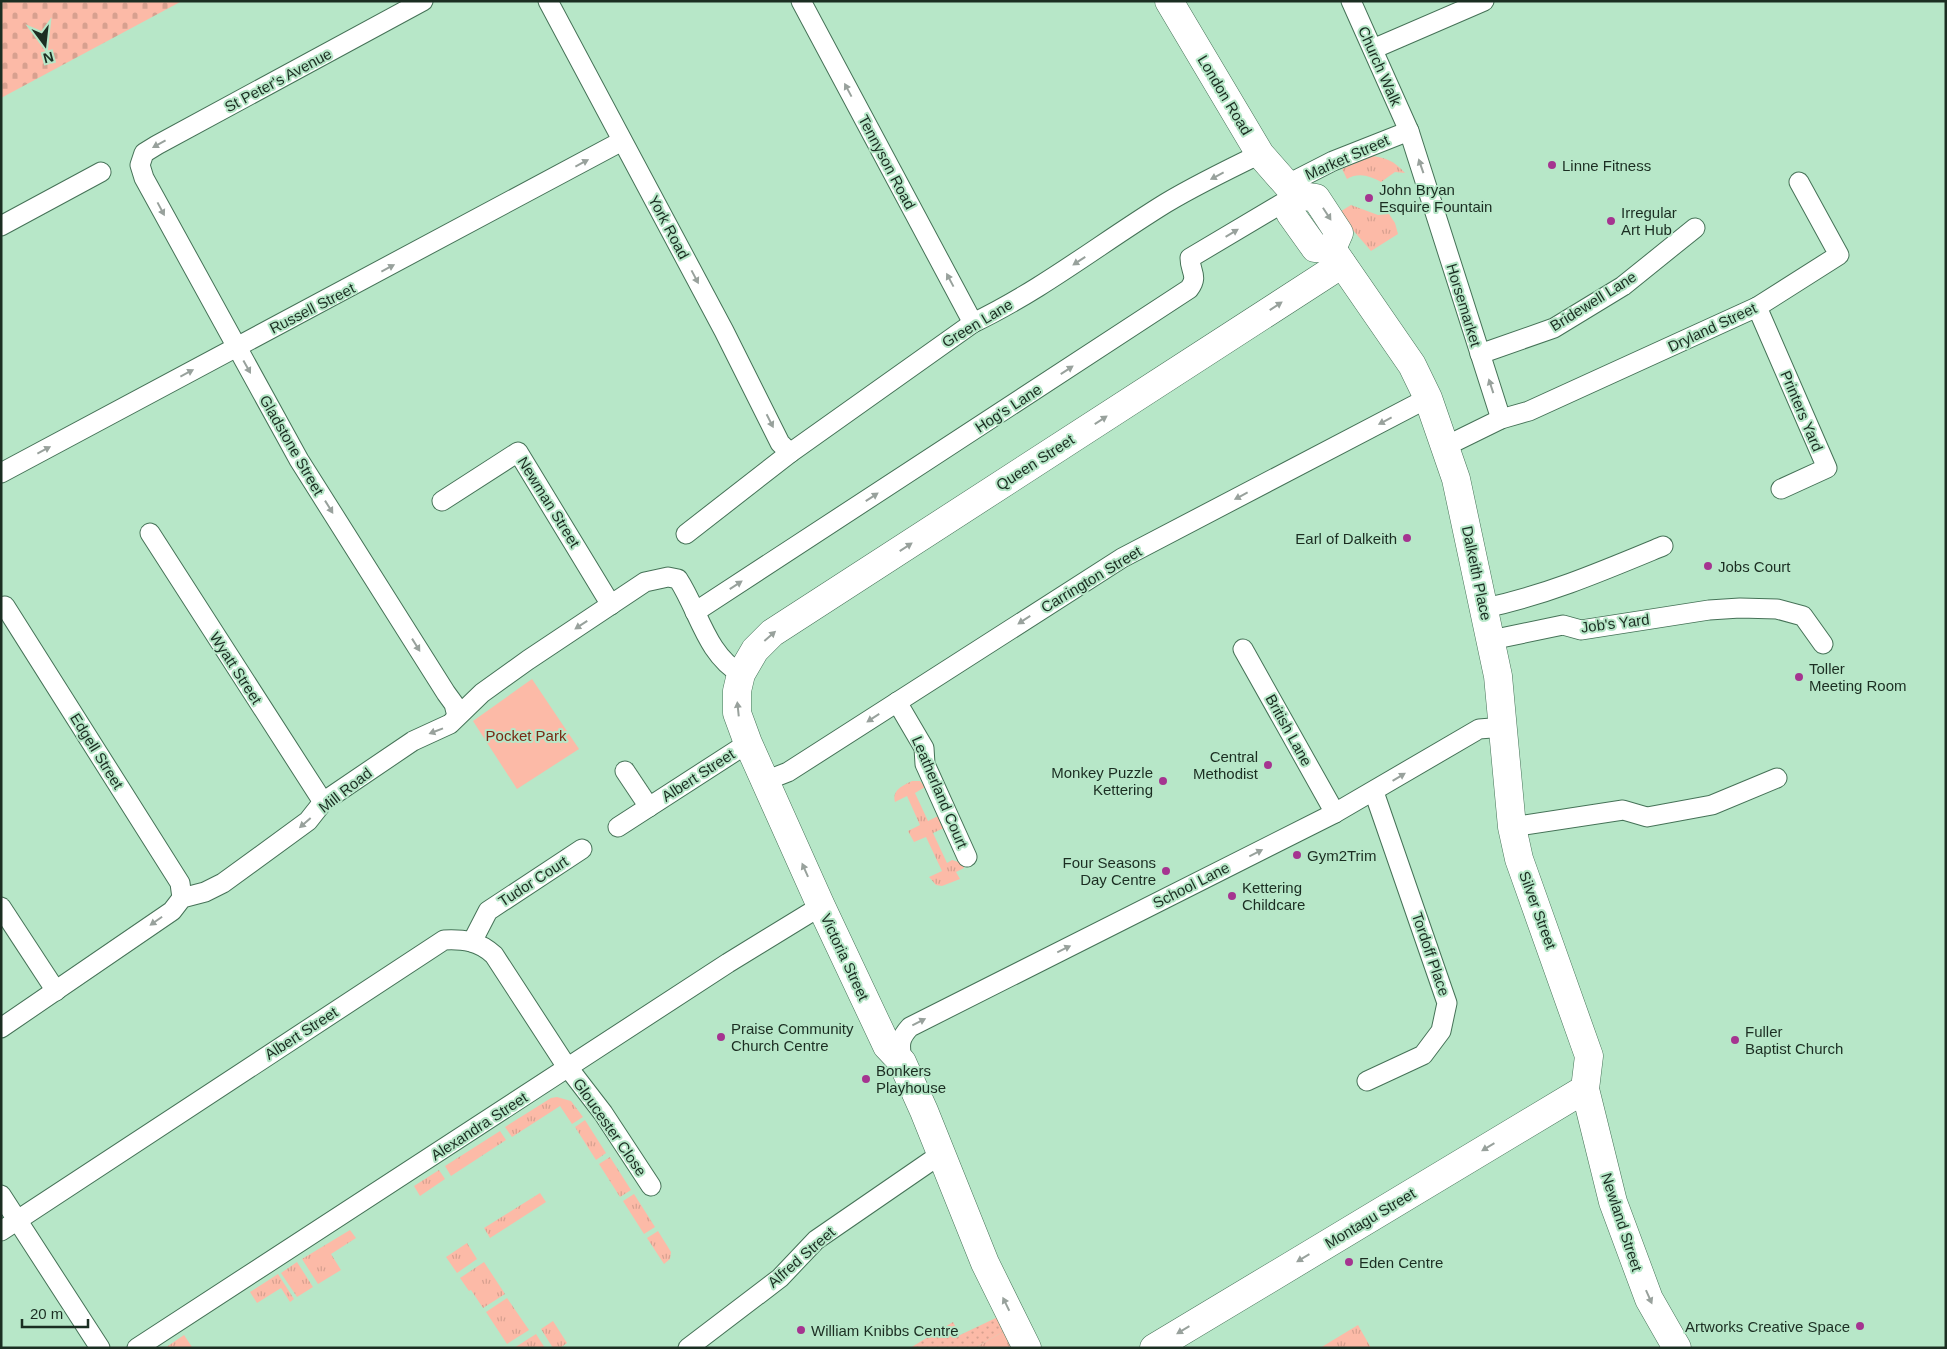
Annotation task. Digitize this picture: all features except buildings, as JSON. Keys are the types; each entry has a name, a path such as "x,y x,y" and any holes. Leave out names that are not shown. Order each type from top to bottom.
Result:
{"main road":[{"name":"London Road","path":"1169,1 1260,154 1291,190"},
{"path":"1291,190 1316,198 1339,233 1337,256 1412,365 1437,422"},
{"name":"Queen Street","path":"741,674 755,650 772,633 1337,256"},
{"name":"Dalkeith Place","path":"1437,422 1456,479 1485,608 1498,676 1504,726"},
{"name":"Victoria Street","path":"741,674 737,691 737,713 748,743 821,906 888,1046 902,1062 924,1111 985,1263 1027,1348"},
{"name":"Silver Street","path":"1504,726 1512,827 1519,859 1589,1056 1575,1095"},
{"name":"Montagu Street","path":"1154,1348 1575,1095"},
{"name":"Newland Street","path":"1575,1095 1649,1299 1677,1348"}],"street":[{"name":"St Peter's Avenue","path":"140,165 144,153 422,1"},
{"name":"York Road","path":"548,1 724,331 780,443 790,453"},
{"name":"Tennyson Road","path":"801,1 973,323"},
{"name":"Church Walk","path":"1351,1 1409,131"},
{"path":"1373,49 1484,1"},
{"name":"Market Street","path":"1291,190 1332,162 1409,131"},
{"name":"Horsemarket","path":"1409,131 1501,419"},
{"name":"Russell Street","path":"1,473 622,141"},
{"name":"Green Lane","path":"686,534 790,453 973,323 1001,310 1167,203 1260,154"},
{"name":"Gladstone Street","path":"140,165 144,178 299,460 454,704 458,716"},
{"path":"1,226 101,172"},
{"name":"Dryland Street","path":"1501,419 1530,411 1757,307 1840,255 1799,182"},
{"name":"Hog's Lane","path":"695,612 1189,289 1195,278 1190,266 1190,258 1291,190"},
{"name":"Bridewell Lane","path":"1480,354 1554,328 1622,286 1695,228"},
{"name":"Printers Yard","path":"1757,307 1827,468 1781,489"},
{"path":"1437,422 1501,419"},
{"name":"Carrington Street","path":"765,781 788,772 1122,558 1437,422"},
{"name":"Newman Street","path":"442,502 518,452 611,605"},
{"name":"Wyatt Street","path":"150,533 323,802"},
{"path":"1485,608 1510,603 1567,586 1663,546"},
{"name":"Mill Road","path":"182,898 204,892 223,883 308,821 323,802 413,741 443,728 497,682 645,582 668,577 678,579 687,592 695,612"},
{"name":"Edgell Street","path":"5,606 180,883 182,898"},
{"name":"Job's Yard","path":"1492,640 1563,626 1582,630 1709,610 1740,608 1777,609 1803,616 1823,644"},
{"path":"695,612 710,644 732,669 741,674"},
{"name":"British Lane","path":"1243,649 1334,813"},
{"name":"Leatherland Court","path":"897,702 924,748 925,764 967,857"},
{"name":"School Lane","path":"902,1062 900,1043 903,1035 910,1027 1334,813 1374,792 1479,729 1504,726"},
{"name":"Albert Street","path":"618,827 748,743"},
{"name":"Albert Street","path":"625,770 649,807"},
{"path":"1512,827 1623,810 1647,817 1712,805 1777,778"},
{"name":"Tordoff Place","path":"1367,1081 1423,1055 1441,1031 1447,1003 1374,792"},
{"name":"Tudor Court","path":"472,942 488,911 582,849"},
{"path":"1,1028 172,911 182,898"},
{"name":"Alexandra Street","path":"137,1348 728,963 821,906"},
{"path":"1,907 56,991"},
{"name":"Albert Street","path":"1,1231 444,940 472,942 485,947 494,955 569,1068"},
{"name":"Gloucester Close","path":"569,1068 603,1113 651,1186"},
{"name":"Alfred Street","path":"688,1348 780,1278 816,1240 941,1154"},
{"path":"1,1195 100,1348"}],"green space":[{"path":"1,1 182,1 1,98"},
{"path":"1370,156 1389,160 1405,173 1395,172 1381,182 1364,176 1347,179 1342,169"},
{"path":"1351,205 1378,215 1389,214 1395,223 1398,234 1371,251 1338,213"},
{"name":"Pocket Park","path":"532,679 579,749 517,789 473,721"},
{"path":"912,781 920,781 925,787 915,793 928,821 940,815 946,827 933,833 947,863 952,860 962,863 964,868 956,872 960,879 942,886 936,885 929,877 942,871 926,837 914,842 908,831 920,825 907,796 895,802 896,791"},
{"path":"557,1097 571,1101 583,1117 572,1124 560,1106 512,1137 505,1127 551,1098"},
{"path":"585,1120 606,1153 596,1160 575,1127"},
{"path":"500,1131 506,1140 451,1176 445,1166"},
{"path":"610,1157 631,1190 620,1197 599,1164"},
{"path":"439,1170 445,1179 420,1196 414,1186"},
{"path":"540,1193 546,1202 490,1238 484,1228"},
{"path":"634,1194 655,1227 644,1234 623,1201"},
{"path":"350,1230 356,1238 331,1254 341,1270 318,1284 302,1259"},
{"path":"658,1231 671,1252 670,1259 664,1264 647,1238"},
{"path":"467,1243 477,1259 457,1273 446,1257"},
{"path":"297,1262 313,1287 297,1297 281,1273"},
{"path":"484,1262 505,1294 483,1308 460,1278"},
{"path":"278,1274 294,1299 290,1302 281,1288 257,1303 250,1292"},
{"path":"507,1298 529,1330 507,1344 486,1312"},
{"path":"1000,1316 1008,1329 978,1346 979,1348 910,1348 953,1322 960,1335"},
{"path":"553,1321 567,1343 560,1348 553,1348 541,1329"},
{"path":"1358,1325 1371,1348 1320,1348"},
{"path":"1008,1329 1014,1348 979,1348 978,1346"},
{"path":"536,1334 545,1348 514,1348"},
{"path":"184,1335 192,1347 165,1348"}],"place":[{"name":"Linne Fitness","path":"1552,165"},
{"name":"John Bryan Esquire Fountain","path":"1369,198"},
{"name":"Irregular Art Hub","path":"1611,221"},
{"name":"Earl of Dalkeith","path":"1407,538"},
{"name":"Jobs Court","path":"1708,566"},
{"name":"Toller Meeting Room","path":"1799,677"},
{"name":"Central Methodist","path":"1268,765"},
{"name":"Monkey Puzzle Kettering","path":"1163,781"},
{"name":"Gym2Trim","path":"1297,855"},
{"name":"Four Seasons Day Centre","path":"1166,871"},
{"name":"Kettering Childcare","path":"1232,896"},
{"name":"Praise Community Church Centre","path":"721,1037"},
{"name":"Fuller Baptist Church","path":"1735,1040"},
{"name":"Bonkers Playhouse","path":"866,1079"},
{"name":"Eden Centre","path":"1349,1262"},
{"name":"Artworks Creative Space","path":"1860,1326"},
{"name":"William Knibbs Centre","path":"801,1330"}]}
